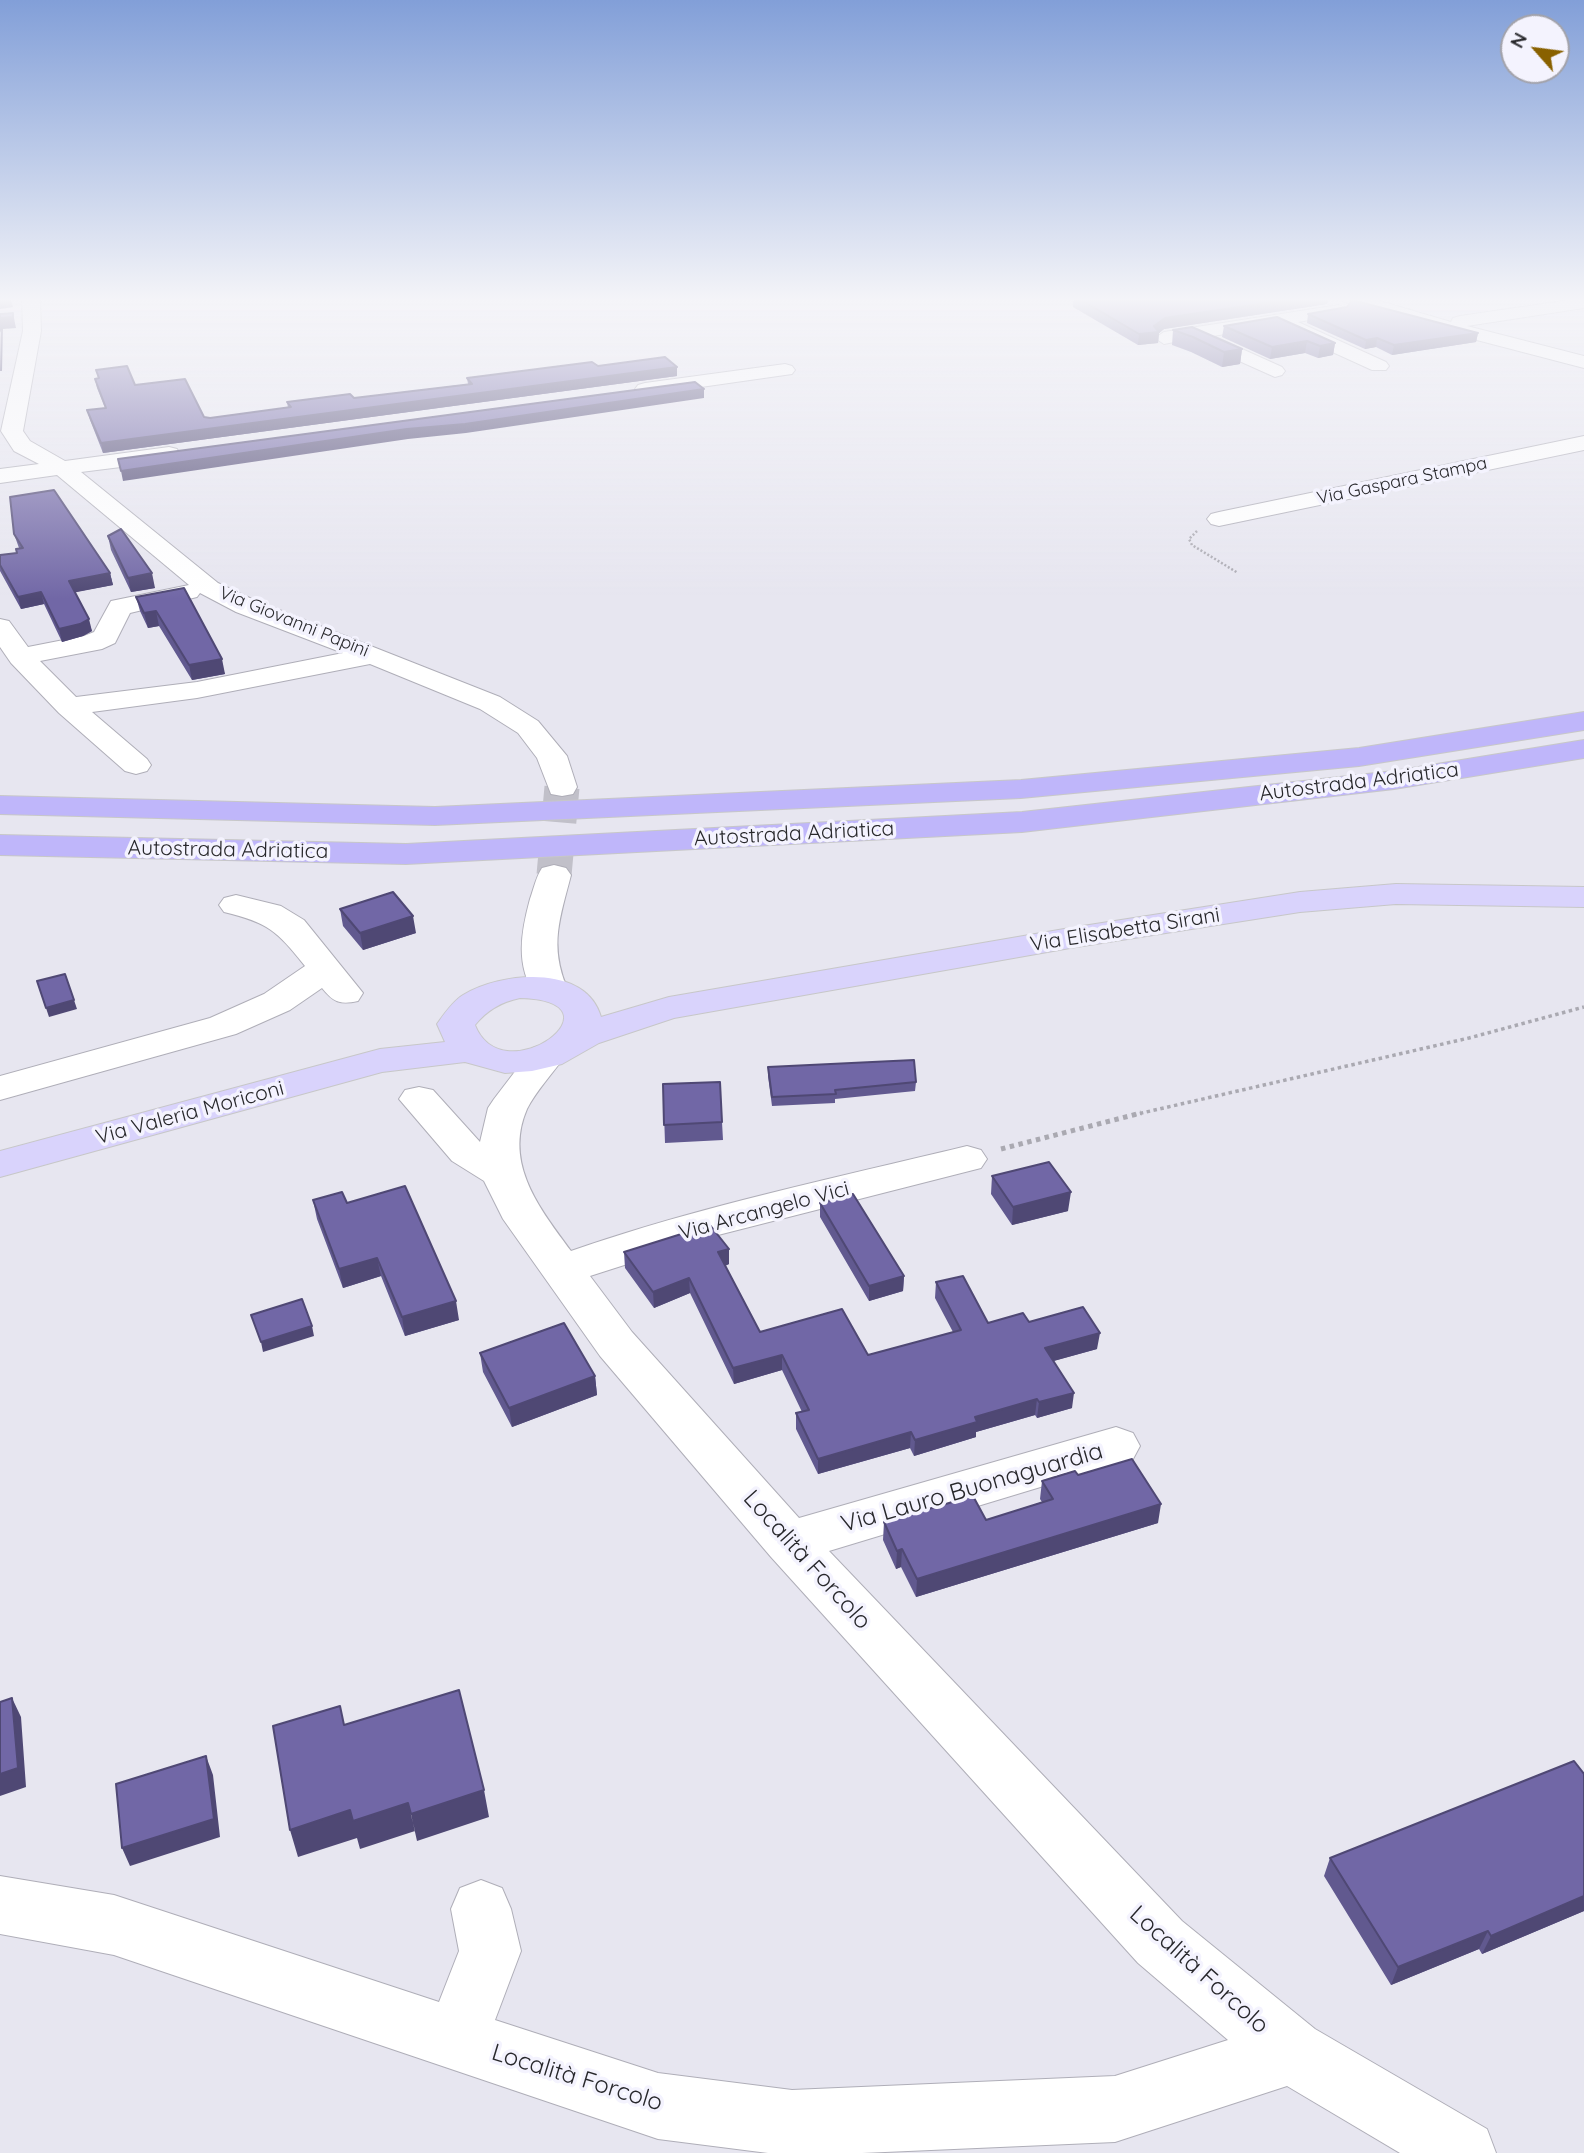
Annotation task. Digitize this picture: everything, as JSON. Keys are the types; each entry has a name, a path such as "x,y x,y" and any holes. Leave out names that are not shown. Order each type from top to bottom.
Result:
{"highway":[{"name":"Autostrada Adriatica","path":"0,805 435,816 1021,789 1359,757 1584,721"},
{"name":"Autostrada Adriatica","path":"0,845 406,854 1022,822 1394,780 1584,749"}],"main road":[{"name":"Via Elisabetta Sirani","path":"473,1044 510,1062 560,1049 610,1026 669,1008 1070,938 1300,902 1396,894 1584,897"},
{"name":"Via Elisabetta Sirani","path":"497,991 514,987 562,994 608,1006 669,1008"},
{"path":"473,1044 469,1005 497,991"},
{"path":"560,1049 582,1030 586,1019 562,994"},
{"name":"Via Valeria Moriconi","path":"0,1164 380,1061 473,1044"}],"street":[{"path":"0,461 11,436 20,397"},
{"name":"Via Giovanni Papini","path":"11,436 62,468 209,588 245,606 490,704 528,727 552,756 562,787"},
{"name":"Via Gaspara Stampa","path":"1219,519 1584,443"},
{"path":"0,476 185,452"},
{"path":"9,646 92,643 105,637 120,607 209,588"},
{"path":"9,646 69,707 136,765"},
{"path":"69,707 197,690 373,655"},
{"path":"554,875 536,947 540,969 562,994"},
{"path":"0,1088 223,1026 277,1002 335,981 292,927 269,913 236,905"},
{"path":"497,991 536,947"},
{"path":"419,1099 471,1158 484,1167 502,1172 500,1138 508,1108 503,1079 473,1044"},
{"path":"508,1108 560,1049"},
{"name":"Via Arcangelo Vici","path":"563,1270 604,1254 967,1159"},
{"name":"Località Forcolo","path":"502,1172 518,1209 616,1345 789,1542 1160,1942 1292,2052 1463,2153"},
{"name":"Via Lauro Buonaguardia","path":"789,1542 1116,1446"},
{"name":"Località Forcolo","path":"0,1905 114,1925 658,2106 792,2123 1115,2109 1292,2052"},
{"path":"456,2040 490,1951 481,1909"}],"path":[{"path":"1219,519 1193,533 1189,539 1192,545 1238,573"},
{"path":"967,1159 1098,1123 1469,1038 1584,1007"}],"building":[{"path":"102,397 194,397 204,417 210,418 291,407 287,402 323,397 446,397 101,443 87,410 106,408"},
{"path":"579,397 646,397 121,471 118,459"},
{"path":"54,490 110,573 69,581 89,619 59,629 41,592 18,597 0,565 0,555 17,553 16,549 23,548 14,534 10,497"},
{"path":"121,529 152,573 128,578 108,536"},
{"path":"184,588 222,659 189,665 156,611 144,613 136,597"},
{"path":"393,892 413,916 360,933 340,909"},
{"path":"65,974 74,1000 46,1008 37,981"},
{"path":"914,1060 916,1082 835,1090 836,1094 772,1097 768,1067"},
{"path":"720,1082 722,1122 664,1125 663,1084"},
{"path":"1049,1162 1071,1192 1013,1207 992,1176"},
{"path":"405,1186 456,1301 402,1317 377,1258 339,1269 313,1200 342,1192 347,1203"},
{"path":"853,1194 904,1276 869,1286 820,1203"},
{"path":"710,1225 729,1249 718,1252 760,1332 842,1309 868,1355 961,1330 936,1282 963,1276 988,1323 1023,1313 1029,1322 1083,1307 1100,1333 1045,1348 1074,1393 1039,1402 1037,1399 975,1417 977,1422 915,1440 911,1432 818,1459 796,1413 809,1410 782,1355 733,1368 689,1278 653,1292 624,1252"},
{"path":"302,1299 312,1326 261,1342 251,1315"},
{"path":"564,1323 595,1376 509,1408 480,1353"},
{"path":"1132,1459 1161,1504 917,1579 902,1549 897,1551 884,1522 973,1496 986,1520 1053,1499 1042,1481 1075,1471 1078,1475"},
{"path":"459,1690 484,1790 411,1814 408,1803 353,1821 350,1810 290,1830 273,1726 340,1706 344,1725"},
{"path":"12,1698 18,1768 0,1774 0,1702"},
{"path":"206,1756 214,1819 122,1848 116,1784"},
{"path":"1574,1761 1584,1774 1584,1896 1491,1936 1488,1931 1398,1967 1330,1858"}],"tunnel":[{"path":"554,875 562,787"}]}
